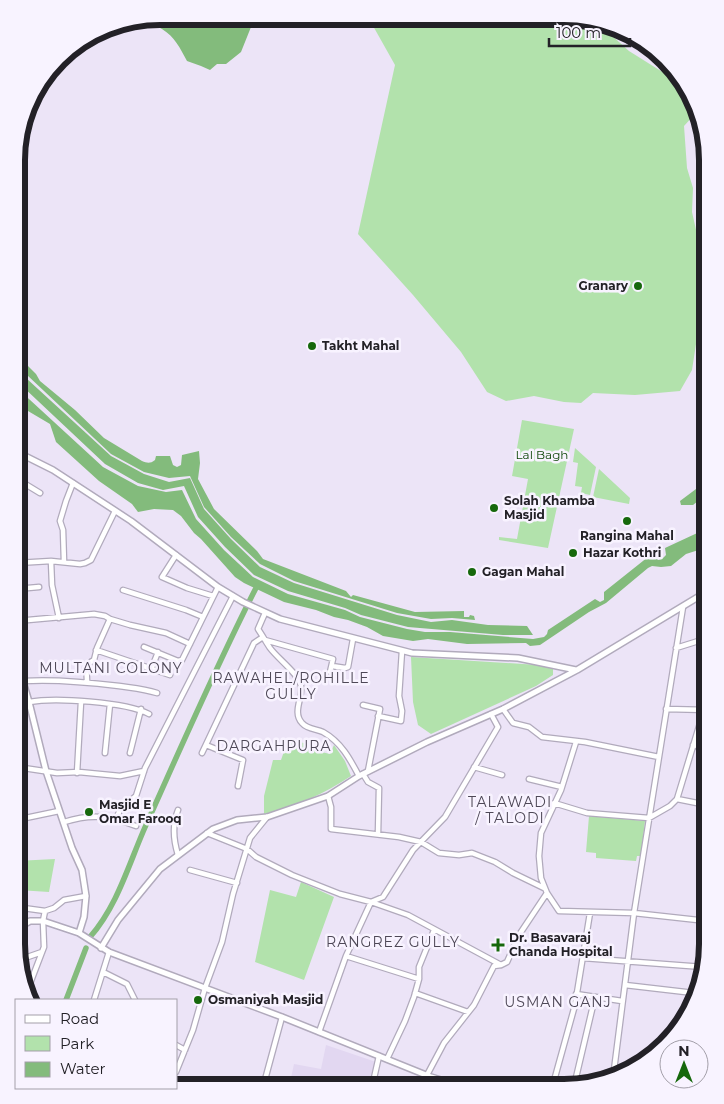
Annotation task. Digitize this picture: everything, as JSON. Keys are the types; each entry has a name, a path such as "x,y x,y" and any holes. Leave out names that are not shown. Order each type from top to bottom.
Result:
{"street":[{"path":"25,456 53,470 115,511 218,587 242,602 280,620 412,653 518,658 577,670"},
{"path":"64,562 60,521 73,483"},
{"path":"25,484 40,492"},
{"path":"25,563 51,561 80,564 91,560 115,511"},
{"path":"176,555 162,577 187,588 213,596"},
{"path":"51,561 52,585 59,618"},
{"path":"25,588 39,586"},
{"path":"144,647 180,661 218,587"},
{"path":"123,590 203,617"},
{"path":"116,819 120,810 136,796 144,771 233,596"},
{"path":"101,948 118,920 160,869 212,829 237,820 267,817 328,796 363,774 427,742 503,709 577,670 699,596"},
{"path":"614,1070 634,913 660,757 682,606"},
{"path":"263,612 258,629 271,649 298,678 301,687 298,716 301,722 336,741 368,782 379,788 378,834"},
{"path":"25,620 94,614 166,633 190,644"},
{"path":"87,682 86,666 94,660 96,650 110,619"},
{"path":"202,753 254,643 264,638 333,659 331,669 348,666 353,639"},
{"path":"676,648 699,641"},
{"path":"96,650 170,675"},
{"path":"378,716 401,721 402,711 399,696 402,651"},
{"path":"151,670 158,652"},
{"path":"25,681 87,682 140,688 157,693"},
{"path":"25,688 46,771 72,848 82,870 86,896 84,916 79,934"},
{"path":"29,702 44,700 110,704 141,710 150,714"},
{"path":"77,773 81,702"},
{"path":"105,753 110,704"},
{"path":"363,705 380,709 363,774"},
{"path":"503,709 514,723 529,728 542,736 585,742 660,757"},
{"path":"666,709 699,710"},
{"path":"130,753 141,710"},
{"path":"319,1032 346,956 372,902 383,897 413,850 445,818 498,727 492,714"},
{"path":"554,803 587,813 649,818 670,806 677,799 699,731"},
{"path":"576,742 562,787 542,832 539,856 545,888 559,911 634,913 699,920"},
{"path":"206,745 243,760 238,786"},
{"path":"694,746 699,747"},
{"path":"25,768 57,773 120,776 144,771"},
{"path":"474,768 502,775"},
{"path":"529,779 562,787"},
{"path":"328,796 331,807 331,829 378,834 421,842 439,853 459,855 472,853 495,862 545,888"},
{"path":"677,799 699,804"},
{"path":"178,810 173,823 174,845 178,855"},
{"path":"25,818 59,811"},
{"path":"64,822 77,818 98,816 116,819 136,826"},
{"path":"178,1067 193,1030 205,988 222,942 236,883 250,838 267,817"},
{"path":"207,833 247,849 256,857 292,875 340,894 372,902 408,915 501,965"},
{"path":"190,870 236,883"},
{"path":"427,1075 444,1043 474,1005 494,966 507,962 518,936 547,893"},
{"path":"25,908 45,911 54,908 64,900 86,896"},
{"path":"31,982 44,947 43,921 45,911"},
{"path":"554,1079 576,994 590,913"},
{"path":"25,924 30,921 43,921 79,934 109,952 282,1017 438,1079"},
{"path":"387,1059 405,1021 419,979 419,967 434,930"},
{"path":"26,958 42,952"},
{"path":"94,999 109,952"},
{"path":"346,956 419,979"},
{"path":"582,958 697,967"},
{"path":"102,972 127,984 134,999"},
{"path":"625,985 690,993"},
{"path":"415,993 468,1012"},
{"path":"576,994 622,1001"},
{"path":"576,1079 595,997"},
{"path":"265,1079 282,1017"},
{"path":"178,1046 185,1050"},
{"path":"374,1079 379,1056"}],"shaded area":[{"path":"326,1045 376,1062 372,1079 291,1079 294,1064 321,1069"}],"green space":[{"path":"372,25 564,25 582,26 609,33 629,51 670,77 681,92 692,117 684,126 687,168 693,188 692,212 699,243 699,327 692,370 680,391 635,395 593,393 581,403 564,402 534,396 506,401 487,392 461,352 358,234 395,65"},
{"name":"Lal Bagh","path":"522,420 574,429 548,548 499,540 499,537 517,539 528,479 512,476"},
{"path":"575,448 596,467 590,495 581,493 582,487 575,486 578,463 573,462"},
{"path":"599,469 630,498 629,504 593,497"},
{"path":"411,657 538,665 553,669 553,675 536,686 431,734 418,725 413,702"},
{"path":"288,740 302,742 313,750 330,754 334,745 345,761 351,776 310,799 264,814 264,796 273,760 281,760"},
{"path":"589,816 645,821 641,856 637,856 636,861 596,858 596,853 586,852"},
{"path":"55,859 49,892 25,890 25,861"},
{"path":"301,882 334,897 304,980 255,962 270,890 296,897"}],"water":[{"path":"153,25 252,25 241,52 226,64 217,64 210,70 187,61 177,43 162,29"},
{"path":"25,363 40,381 75,410 104,438 142,461 150,463 155,460 156,456 170,456 173,465 177,467 181,465 182,455 199,451 198,479 214,509 263,559 346,591 351,597 353,595 415,612 464,611 464,617 474,616 475,620 431,619 397,613 294,581 260,564 231,537 204,507 190,476 169,478 144,472 111,454 25,373"},
{"path":"25,377 111,456 144,474 169,482 190,478 204,509 260,567 294,583 397,615 431,622 452,620 488,625 527,626 533,635 503,635 408,627 361,615 345,608 288,591 254,575 225,547 198,517 184,486 163,490 138,483 105,464 25,389"},
{"path":"25,395 103,467 138,486 166,492 182,490 196,519 224,550 253,577 288,594 345,610 360,617 407,629 425,632 450,632 533,639 544,637 548,630 595,599 600,602 604,600 604,592 653,553 658,560 663,558 666,555 665,548 699,532 699,550 686,554 671,566 652,566 648,568 606,603 589,612 540,645 530,646 526,643 467,644 428,639 413,641 383,636 367,627 348,620 284,602 244,583 235,577 194,533 181,516 173,510 154,509 138,512 132,504 99,481 56,442 50,424 25,407"},
{"path":"699,487 699,500 693,505 681,505 680,501"}],"waterway":[{"path":"90,937 100,925 116,898 146,825 200,705 257,586"},
{"path":"66,999 86,948"}],"place":[{"name":"Granary","path":"638,286"},
{"name":"Takht Mahal","path":"312,346"},
{"name":"Solah Khamba Masjid","path":"494,508"},
{"name":"Rangina Mahal","path":"627,521"},
{"name":"Hazar Kothri","path":"573,553"},
{"name":"Gagan Mahal","path":"472,572"},
{"name":"Masjid E Omar Farooq","path":"89,812"},
{"name":"Dr. Basavaraj Chanda Hospital","path":"498,945"},
{"name":"Osmaniyah Masjid","path":"198,1000"}],"district":[{"name":"MULTANI COLONY","path":"111,668"},
{"name":"RAWAHEL/ROHILLE GULLY","path":"291,686"},
{"name":"DARGAHPURA","path":"274,746"},
{"name":"TALAWADI / TALODI","path":"510,810"},
{"name":"RANGREZ GULLY","path":"393,942"},
{"name":"USMAN GANJ","path":"558,1002"}]}
